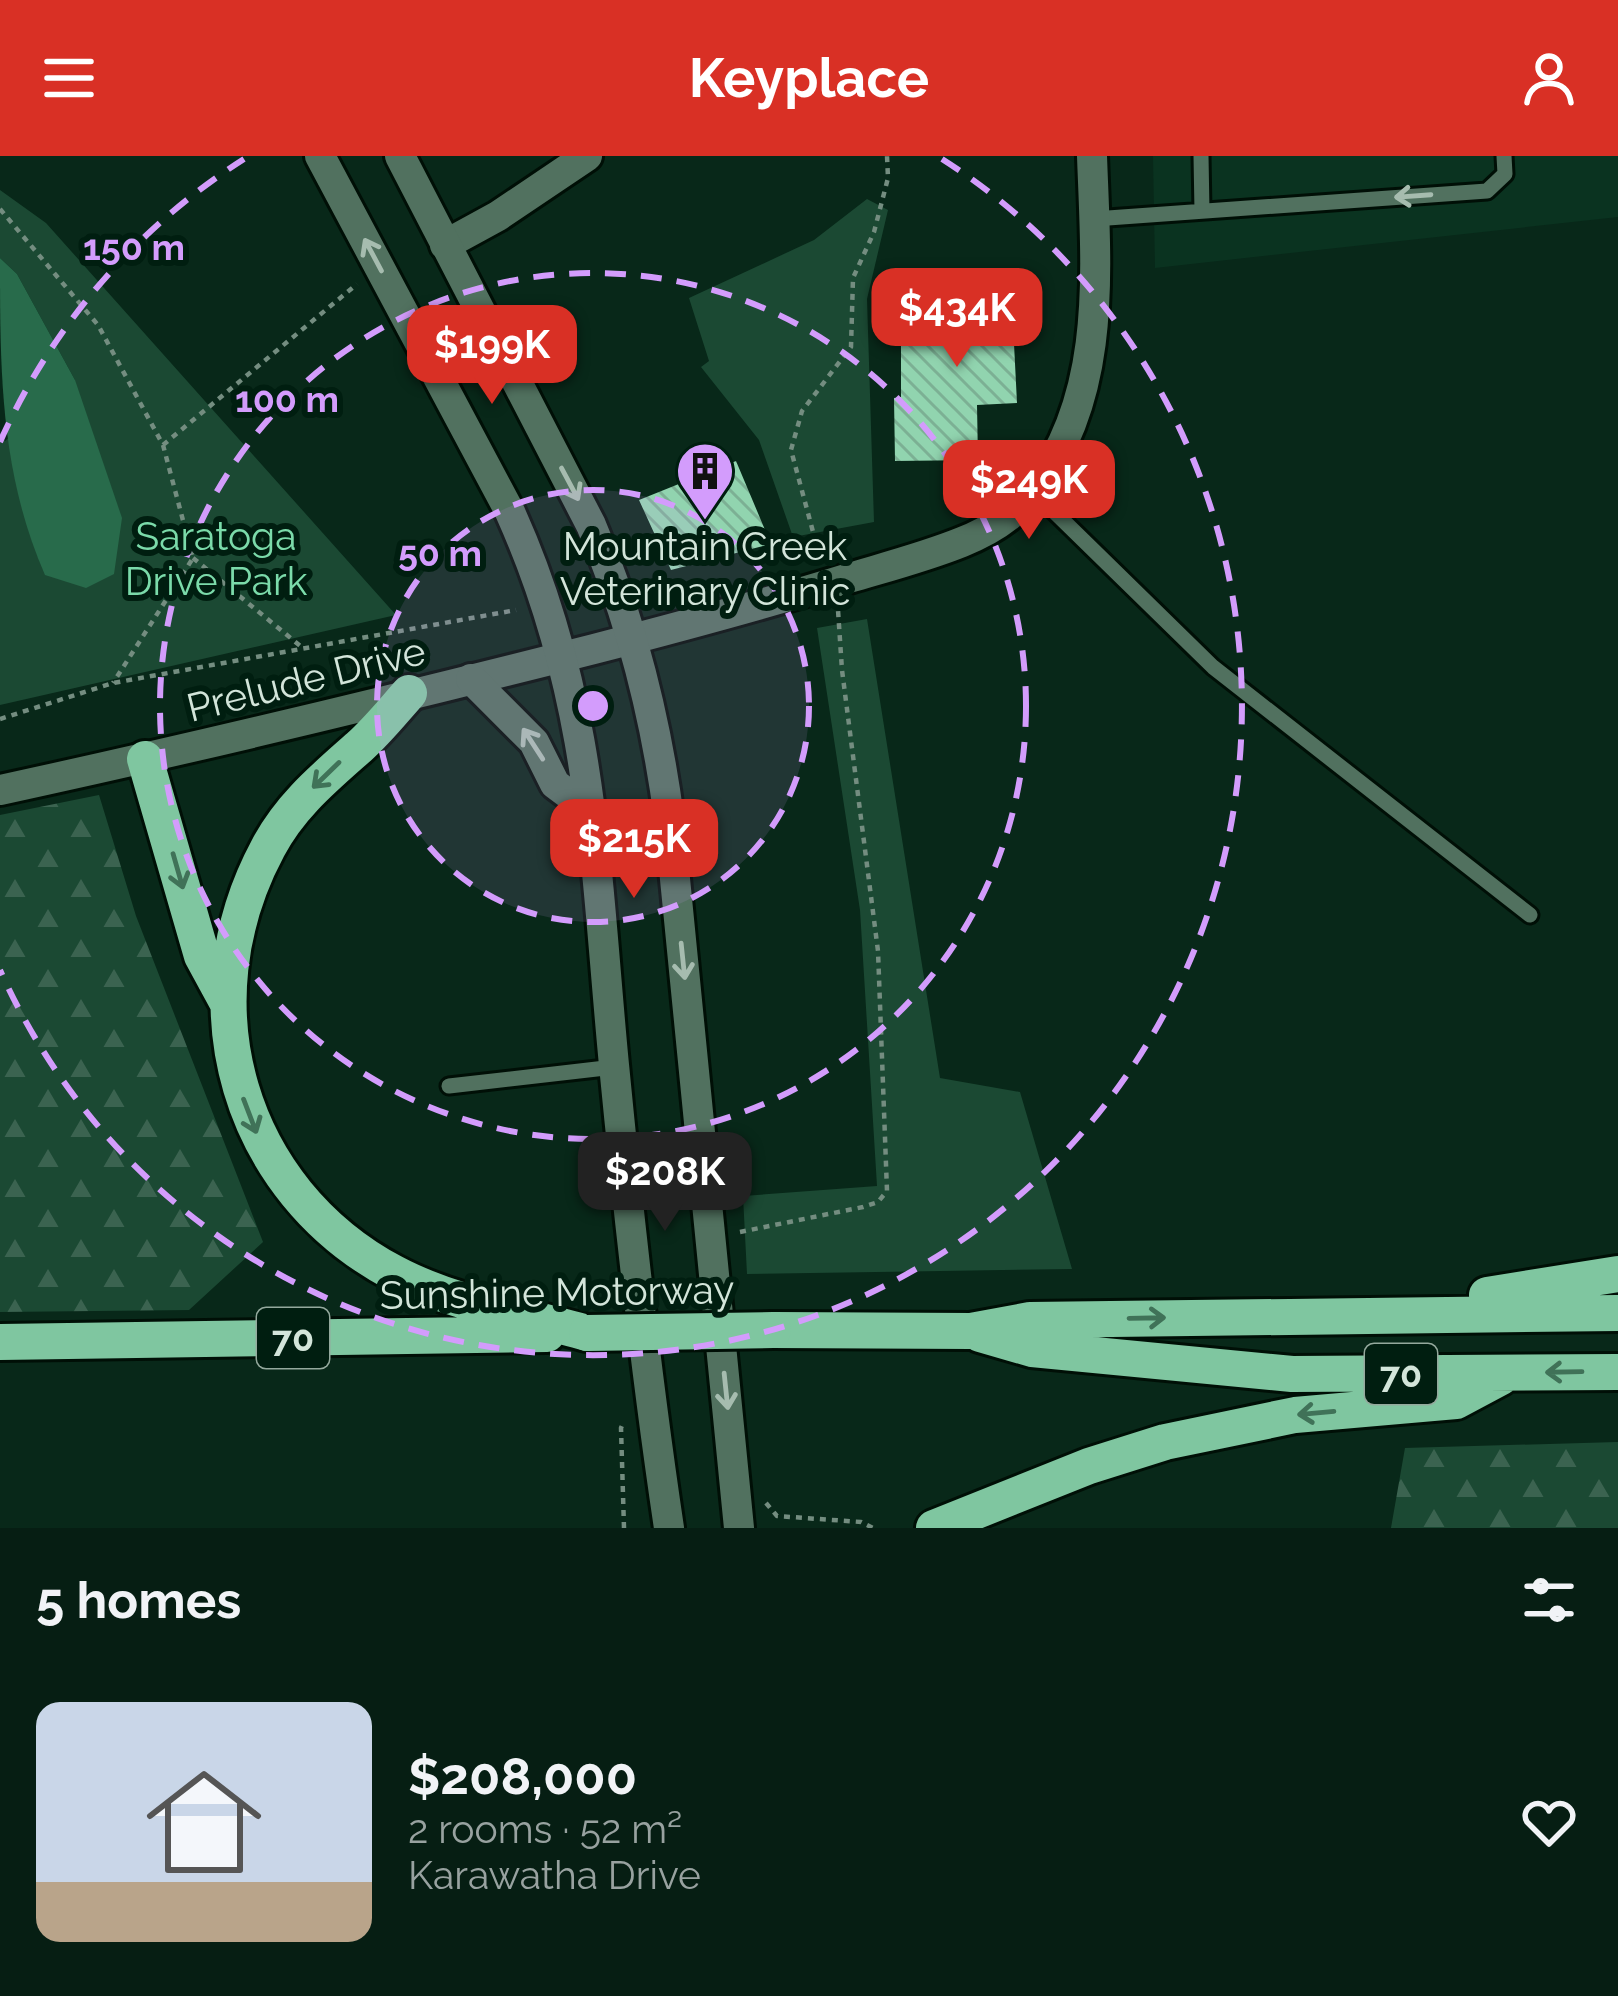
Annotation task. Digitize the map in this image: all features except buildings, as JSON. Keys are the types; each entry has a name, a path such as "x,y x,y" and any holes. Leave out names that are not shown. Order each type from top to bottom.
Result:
{"highway":[{"path":"409,693 312,788 269,845 239,920 227,1002 236,1073 258,1137 299,1197 332,1231 370,1259 426,1288 587,1333"},
{"path":"145,759 202,956 227,1002"},
{"name":"70","path":"1408,1316 1479,1295 1618,1274"},
{"name":"Sunshine Motorway","path":"0,1342 971,1331 1030,1320 1618,1313"},
{"name":"Sunshine Motorway","path":"971,1331 1032,1348 1292,1374 1618,1372"},
{"path":"934,1528 1089,1466 1165,1442 1295,1415 1456,1401 1510,1373"}],"main road":[{"path":"320,156 510,512 564,656 599,860 614,1067 651,1411 669,1528"},
{"path":"400,156 606,560 662,765 739,1528"},
{"path":"445,244 518,203 587,156"},
{"path":"1034,491 1081,400 1093,332 1092,156"},
{"name":"Prelude Drive","path":"0,790 629,640 829,584 961,543 1006,519 1034,491"},
{"path":"471,679 534,742 555,784 591,811"}],"lane":[{"path":"1201,156 1202,212"},
{"path":"1094,219 1487,191 1505,174 1504,156"},
{"path":"1034,491 1213,668 1530,915"},
{"path":"449,1087 614,1067"}],"path":[{"path":"730,1234 863,1207 878,1202 887,1191 878,951 842,670 840,616 791,450 802,411 851,347 853,278 879,214 888,178 887,156"},
{"path":"0,209 98,325 163,445 193,558 304,650"},
{"path":"163,445 379,266"},
{"path":"113,683 193,558"},
{"path":"0,719 113,683 502,614 546,600"}],"shaded area":[{"path":"1153,156 1618,156 1618,217 1155,268"},
{"path":"0,258 17,274 75,380 122,518 114,574 86,588 45,575 19,498 2,381"}],"green space":[{"name":"Saratoga Drive Park","path":"0,190 46,223 396,615 0,705 0,432 5,441 75,380 17,274 0,258"},
{"path":"867,199 888,210 867,299 874,522 793,537 759,440 701,367 709,361 689,298 814,240"},
{"path":"867,619 940,1078 1020,1092 1072,1269 747,1274 743,1196 877,1186 860,910 817,628"},
{"path":"99,795 136,916 263,1242 189,1310 0,1312 0,815"},
{"path":"1618,1442 1618,1528 1391,1528 1405,1448"}],"place":[{"name":"Mountain Creek Veterinary Clinic","path":"705,522"}]}
